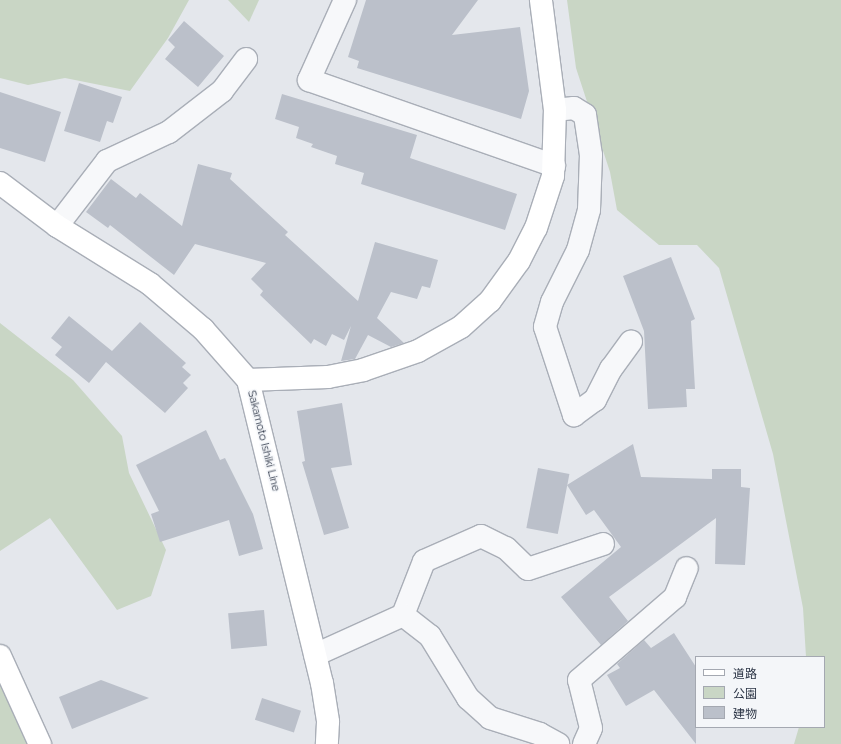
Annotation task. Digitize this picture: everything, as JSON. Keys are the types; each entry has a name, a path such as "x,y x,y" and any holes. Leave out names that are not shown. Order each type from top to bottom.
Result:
{"main road":[{"path":"248,380 328,377 363,370 418,351 461,327 490,302 519,261 544,209 554,166 555,110 541,0"},
{"name":"Sakamoto Ishiki Line","path":"0,183 57,226 150,284 203,329 248,380 315,655 328,722 327,744"},
{"path":"0,656 40,744"}],"street":[{"path":"345,0 309,80 554,166"},
{"path":"57,226 107,161 175,127 222,91 246,59"},
{"path":"555,110 574,108 585,115 591,155 589,210 578,250 552,302 545,327 574,415 595,400 611,369 631,341"},
{"path":"315,655 403,615 424,561 481,536 506,548 528,569 603,544"},
{"path":"584,744 591,728 579,680 675,597 686,568"},
{"path":"403,615 430,636 468,698 490,718 540,734 558,744"}],"green space":[{"path":"0,0 189,0 168,38 130,91 65,78 28,85 0,78"},
{"path":"228,0 259,0 249,22"},
{"path":"567,0 841,0 841,744 794,744 799,728 825,728 825,656 806,656 803,608 773,454 719,268 697,245 659,245 617,210 610,172 576,68"},
{"path":"0,323 73,380 122,436 129,473 166,550 151,596 117,610 50,518 0,551"},
{"path":"0,654 29,744 0,744"}],"building":[{"path":"366,0 478,0 452,35 520,27 529,91 521,119 357,68 359,61 348,57"},
{"path":"184,21 224,56 198,87 165,59 175,47 168,40"},
{"path":"79,83 122,97 113,123 107,121 100,142 64,131"},
{"path":"0,92 61,112 45,162 0,148"},
{"path":"282,94 417,135 410,158 517,194 505,230 361,184 364,173 335,164 337,156 311,147 313,144 296,138 299,127 275,119"},
{"path":"198,164 232,173 230,179 288,232 285,235 358,301 375,242 438,260 430,288 422,286 417,299 391,292 377,318 404,343 391,347 368,335 355,359 341,361 351,326 344,340 332,334 326,346 314,339 311,344 260,295 263,291 251,279 266,263 195,244 174,275 110,225 108,228 86,212 111,179 136,198 140,193 182,226"},
{"path":"671,257 695,319 691,321 695,389 686,389 687,407 648,409 644,331 623,276"},
{"path":"69,316 112,351 140,322 186,363 182,367 191,375 183,383 188,388 165,413 106,362 89,383 55,355 62,347 51,338"},
{"path":"342,403 352,465 331,468 349,528 324,535 302,462 305,461 297,411"},
{"path":"206,430 220,460 225,458 253,514 263,549 239,556 229,520 160,542 151,514 159,511 136,465"},
{"path":"633,444 641,477 712,479 712,469 741,469 741,487 750,488 745,565 715,564 716,518 609,597 628,621 601,645 561,597 621,547 594,510 586,515 567,485"},
{"path":"538,468 569,474 558,534 526,528"},
{"path":"264,610 267,646 231,649 228,613"},
{"path":"674,633 695,665 696,744 654,690 626,706 607,675 620,668 617,664 644,640 651,648"},
{"path":"101,680 149,698 72,729 59,697"},
{"path":"262,698 301,711 294,733 255,720"}]}
